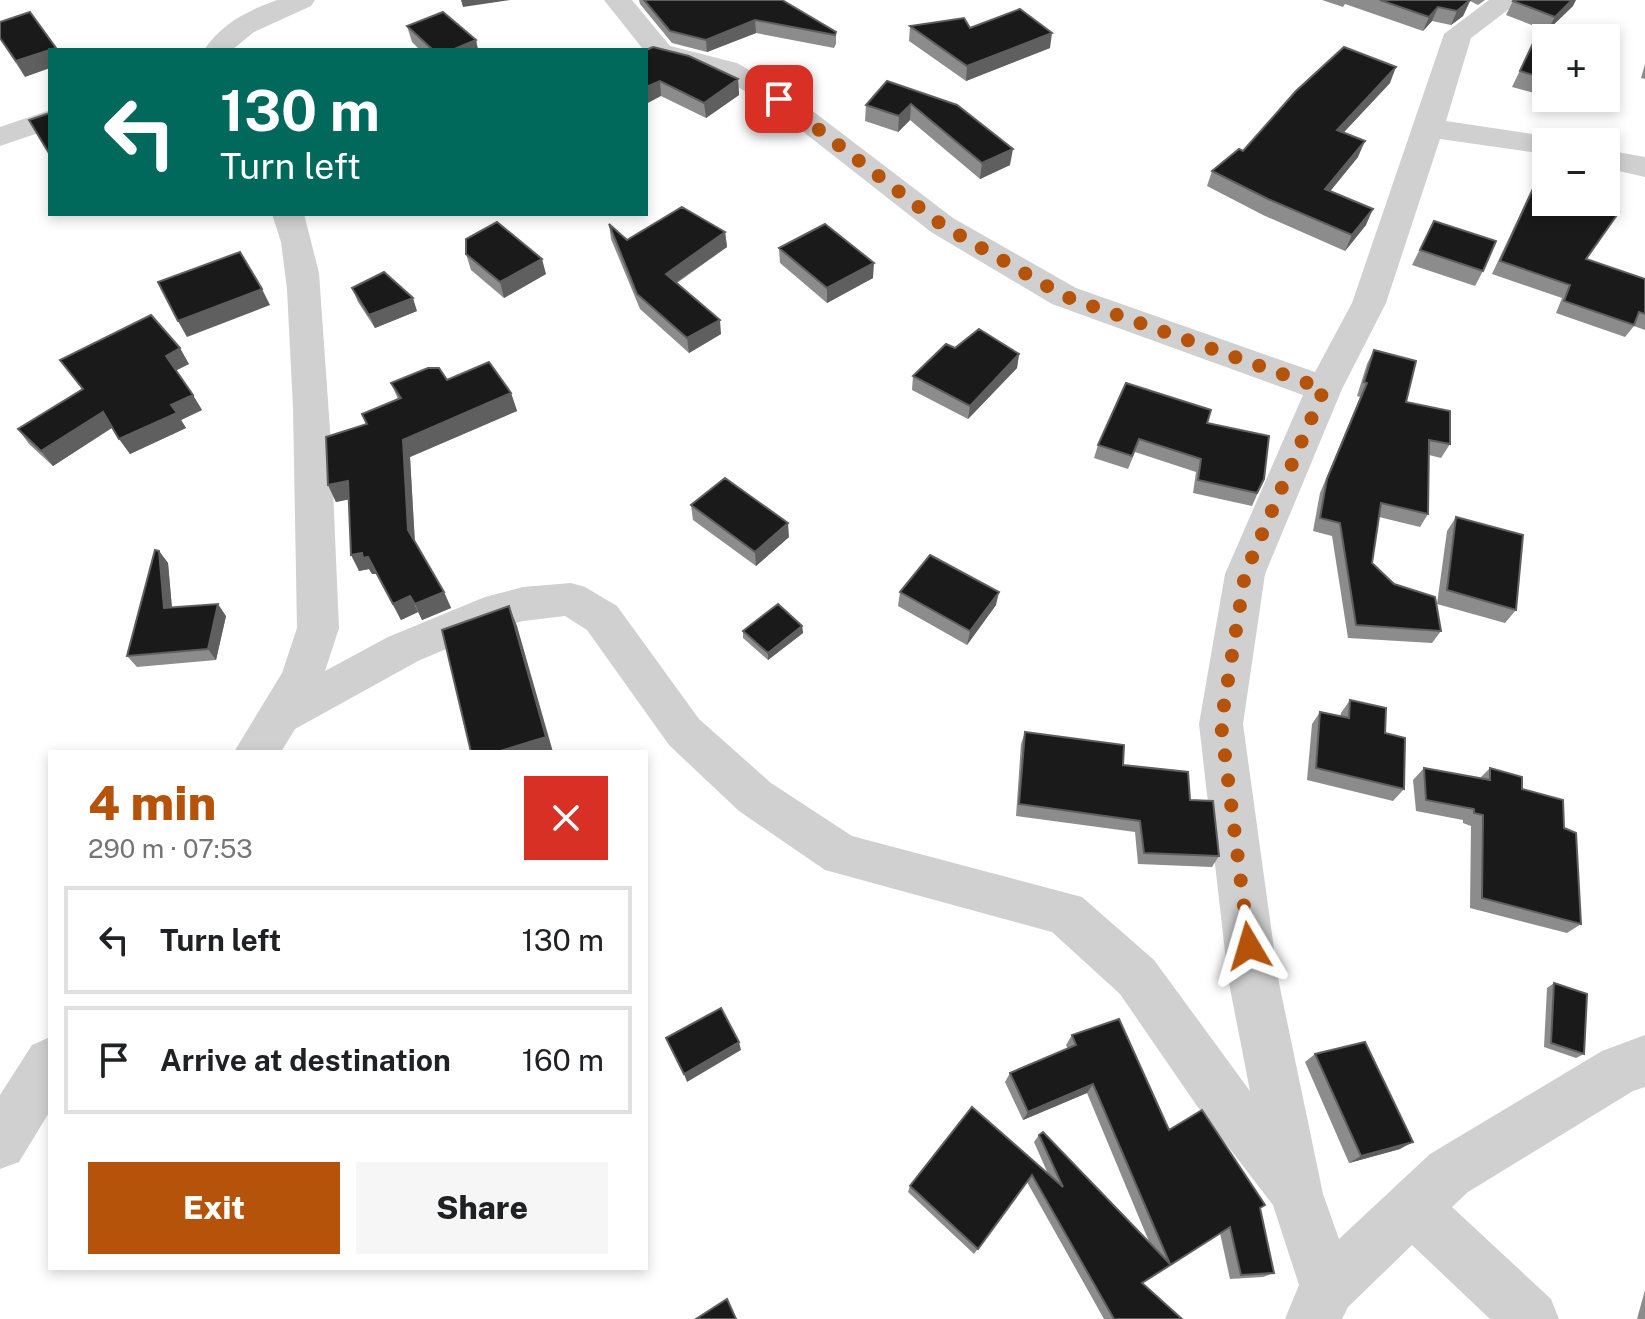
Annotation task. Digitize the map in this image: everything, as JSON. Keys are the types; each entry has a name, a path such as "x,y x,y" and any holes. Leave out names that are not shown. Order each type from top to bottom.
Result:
{"street":[{"path":"219,48 249,23 301,0"},
{"path":"618,0 660,52 727,69 779,99 942,225 1064,296 1324,389"},
{"path":"1320,1303 1253,978 1221,724 1245,574 1324,389 1369,303 1458,34 1507,0"},
{"path":"0,137 48,120"},
{"path":"1428,128 1532,143"},
{"path":"1620,162 1645,167"},
{"path":"268,734 300,681 318,628 312,407 295,228 289,216"},
{"path":"268,734 403,649 485,614 523,604 571,599 602,618 684,732 755,797 841,855 1065,913 1137,977 1215,1088 1296,1194"},
{"path":"1320,1303 1449,1173 1620,1069 1645,1061"},
{"path":"0,1143 48,1066"},
{"path":"1412,1207 1531,1319"}],"building":[{"path":"644,0 782,0 836,32 835,35 755,20 706,40 670,31"},
{"path":"1380,0 1470,0 1457,11 1438,7 1429,17"},
{"path":"1514,0 1572,0 1555,17"},
{"path":"1020,9 1052,33 967,66 910,26 964,18 970,28"},
{"path":"30,12 56,48 48,48 48,51 16,61 0,38 0,22"},
{"path":"443,12 476,40 457,48 431,48 407,26"},
{"path":"1532,45 1532,75 1520,71"},
{"path":"653,47 689,56 738,79 704,103 660,81 648,86 648,49"},
{"path":"1344,47 1396,67 1337,130 1365,141 1325,189 1373,209 1352,235 1212,171 1239,149 1243,151 1296,91"},
{"path":"887,81 957,105 1013,149 982,163 911,104 899,116 866,105"},
{"path":"48,114 48,152 29,120"},
{"path":"1532,191 1532,216 1616,216 1586,259 1645,279 1645,314 1639,312 1634,325 1564,301 1570,285 1500,261"},
{"path":"682,207 725,232 666,274 720,320 687,338 637,294 609,224 627,240"},
{"path":"1434,221 1496,241 1483,271 1420,250"},
{"path":"497,222 542,259 500,282 466,254 466,239"},
{"path":"825,224 874,263 827,288 779,248"},
{"path":"240,252 262,289 178,321 158,282"},
{"path":"384,272 413,298 369,315 352,288"},
{"path":"151,315 180,348 166,356 193,395 171,405 177,413 119,439 103,412 41,451 18,429 83,389 60,360"},
{"path":"979,329 1019,354 970,406 913,376 946,344 955,348"},
{"path":"1374,350 1416,361 1406,402 1450,411 1450,444 1429,440 1428,514 1381,503 1372,563 1394,584 1435,597 1441,631 1356,625 1340,523 1320,518 1327,479 1367,383 1364,382"},
{"path":"489,362 511,393 403,440 408,530 444,592 415,604 410,596 393,604 368,557 363,558 362,553 351,555 348,481 328,485 326,437 367,424 362,414 401,398 391,383 428,368 439,368 447,380"},
{"path":"1126,383 1211,410 1207,423 1269,436 1264,479 1257,493 1198,480 1201,459 1139,439 1132,456 1098,445"},
{"path":"725,478 788,523 755,552 691,505"},
{"path":"1456,517 1523,535 1516,610 1447,590"},
{"path":"155,550 159,551 164,608 218,604 208,649 127,656"},
{"path":"930,555 999,592 970,631 900,592"},
{"path":"778,604 802,626 768,653 743,631"},
{"path":"509,606 546,737 504,750 471,750 442,630"},
{"path":"1350,700 1386,708 1385,733 1405,738 1404,789 1316,768 1320,712 1349,718"},
{"path":"1025,732 1124,745 1123,765 1188,772 1190,800 1213,801 1219,856 1144,853 1140,821 1019,804"},
{"path":"1424,768 1490,780 1490,768 1522,777 1522,789 1563,800 1564,828 1576,833 1581,924 1482,898 1483,815 1474,813 1474,809 1426,800"},
{"path":"1554,983 1587,994 1584,1054 1551,1043"},
{"path":"721,1008 739,1042 684,1074 666,1038"},
{"path":"1119,1019 1169,1130 1202,1110 1265,1205 1260,1208 1274,1273 1241,1275 1230,1227 1142,1283 1182,1319 1114,1319 1032,1175 978,1249 910,1186 972,1107 1063,1187 1039,1135 1043,1132 1170,1264 1093,1084 1028,1112 1010,1073 1076,1045 1072,1035"},
{"path":"1365,1042 1413,1142 1361,1156 1315,1054"},
{"path":"727,1299 736,1319 696,1319"}],"route":[{"path":"779,99 942,225 1064,296 1324,389 1245,574 1221,724 1249,946"}]}
